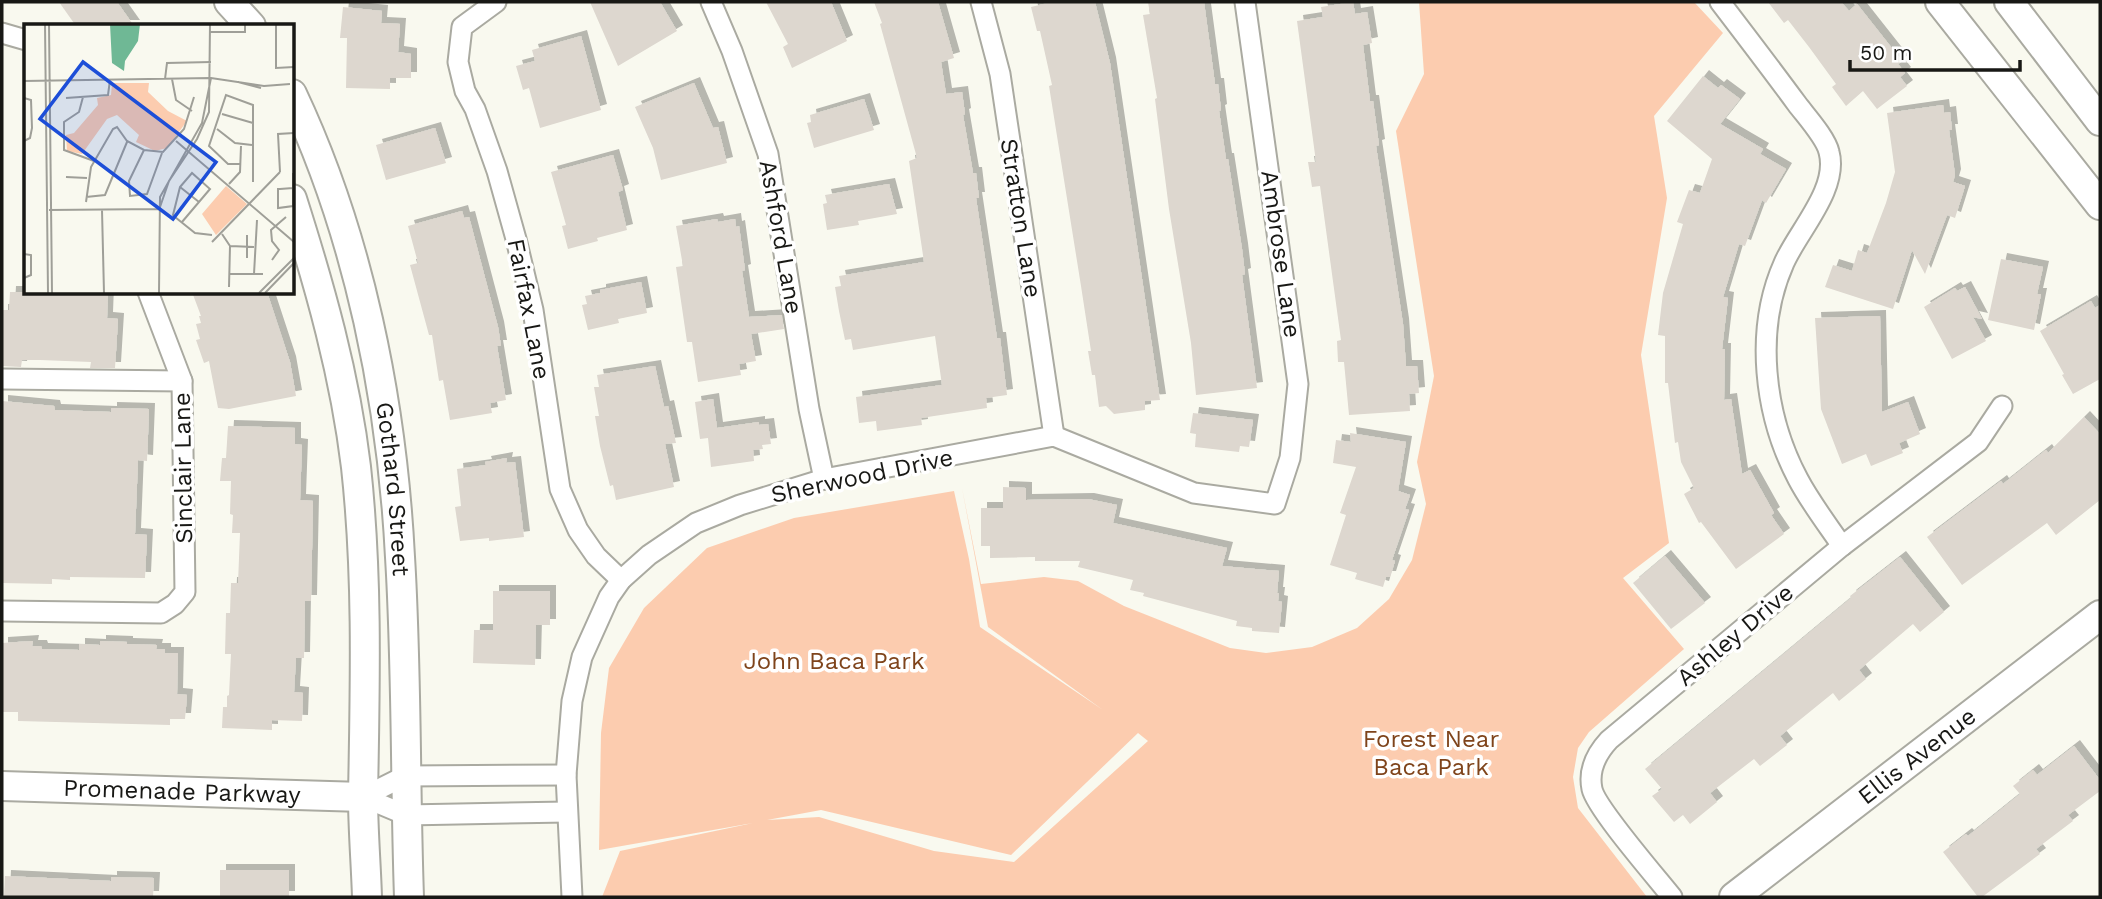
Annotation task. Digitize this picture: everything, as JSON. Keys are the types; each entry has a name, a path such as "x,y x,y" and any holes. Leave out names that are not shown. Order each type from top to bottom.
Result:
{"street":[{"path":"223,2 228,24"},
{"path":"229,2 249,24"},
{"name":"Fairfax Lane","path":"496,2 462,27 458,62 465,91 475,109 497,170 533,310 560,489 578,530 596,556 621,580"},
{"name":"Ashford Lane","path":"711,2 732,51 768,154 809,409 824,479"},
{"name":"Stratton Lane","path":"981,2 1000,74 1054,436"},
{"name":"Ambrose Lane","path":"1054,436 1194,493 1275,504 1290,458 1298,384 1245,2"},
{"path":"1720,2 1813,125 1829,151 1830,170 1824,194 1784,263 1773,299 1767,334 1767,366 1770,398 1793,468 1842,546"},
{"path":"1940,2 2100,205"},
{"path":"2008,2 2100,121"},
{"path":"2,33 24,39"},
{"name":"Gothard Street","path":"294,98 306,122 333,197 357,278 379,368 391,453 400,556 409,897"},
{"name":"Gothard Street","path":"294,205 315,269 335,346 356,467 364,574 366,756 363,797 367,897"},
{"name":"Sinclair Lane","path":"2,611 161,613 175,604 185,592 182,381 149,294"},
{"path":"2,379 182,381"},
{"name":"Ashley Drive","path":"1672,897 1607,814 1592,790 1596,754 1609,740 1842,546 1978,442 2002,406"},
{"name":"Sherwood Drive","path":"572,897 566,775 572,701 582,657 609,597 621,580 649,555 696,523 740,505 824,479 1054,436"},
{"name":"Ellis Avenue","path":"1734,897 2100,615"},
{"name":"Promenade Parkway","path":"363,797 405,776 566,775"},
{"name":"Promenade Parkway","path":"2,786 363,797 406,815 567,812"}],"green space":[{"name":"Forest Near Baca Park","path":"1419,2 1694,2 1723,33 1654,116 1667,198 1641,355 1669,543 1623,578 1684,649 1589,732 1578,748 1573,777 1578,808 1647,897 602,897 620,851 753,823 599,850 601,733 609,668 644,608 707,548 794,518 954,491 980,627 1103,710 988,627 962,488 981,584 1044,577 1078,581 1124,606 1230,648 1266,653 1312,647 1357,628 1389,599 1412,560 1426,504 1417,462 1434,376 1396,131 1424,74","holes":["1138,733 1148,741 1014,862 934,851 819,817 767,820 821,810 1011,855"]}],"building":[{"path":"59,2 117,2 133,24 75,24"},
{"path":"590,2 660,2 677,31 618,66"},
{"path":"766,2 831,2 847,41 792,68 783,47 788,44"},
{"path":"874,2 938,2 954,58 941,62 946,94 962,92 963,115 973,173 976,173 979,198 976,198 1007,395 986,398 987,408 921,418 922,425 877,431 876,421 859,423 856,397 942,385 935,336 853,350 851,339 845,340 839,311 835,287 841,286 839,276 924,262 909,161 917,158 880,24 882,23"},
{"path":"1052,2 1095,2 1110,63 1160,400 1145,401 1145,410 1114,414 1106,406 1099,407 1095,375 1092,375 1088,351 1091,351 1049,86 1052,85 1040,31 1037,31 1031,7"},
{"path":"1148,2 1204,2 1215,84 1218,84 1226,159 1242,249 1245,274 1242,275 1257,388 1196,395 1191,343 1169,209 1157,98 1143,15 1150,14"},
{"path":"1353,2 1355,14 1367,12 1372,43 1363,45 1403,324 1406,366 1417,366 1419,393 1409,394 1410,411 1349,415 1344,362 1338,362 1337,341 1341,340 1320,186 1312,187 1308,162 1316,162 1297,21 1323,17 1321,7"},
{"path":"1768,2 1841,2 1849,11 1857,4 1902,61 1898,64 1905,73 1900,77 1907,86 1877,109 1863,91 1846,106 1832,87 1836,84 1809,47 1788,20 1784,23"},
{"path":"343,7 382,11 381,23 400,24 398,52 411,54 411,78 390,78 390,89 346,88 347,38 340,38"},
{"path":"581,36 601,110 540,128 529,88 523,90 516,66 535,61 532,50"},
{"path":"1703,76 1718,88 1721,85 1740,99 1720,124 1763,149 1760,154 1786,169 1766,203 1762,200 1745,246 1739,244 1723,297 1728,298 1722,349 1725,349 1724,400 1731,399 1742,474 1750,470 1774,513 1771,515 1784,534 1736,569 1701,522 1699,523 1684,494 1694,488 1681,462 1678,442 1675,443 1668,383 1665,383 1665,336 1658,335 1663,293 1683,224 1677,222 1689,190 1700,193 1712,159 1667,121"},
{"path":"694,83 713,128 718,127 727,163 661,180 653,148 635,107"},
{"path":"864,99 874,130 814,148 807,123 811,122 810,115"},
{"path":"1943,105 1944,113 1950,112 1952,130 1949,130 1955,175 1953,182 1965,186 1955,218 1947,215 1925,274 1912,250 1893,309 1825,287 1833,265 1852,271 1858,250 1867,253 1886,203 1895,172 1887,113"},
{"path":"435,128 446,163 386,180 376,145"},
{"path":"613,155 623,190 618,192 627,230 568,249 562,226 566,225 551,172"},
{"path":"889,184 897,214 858,221 859,225 827,230 823,204 827,203 825,195"},
{"path":"462,211 464,218 469,217 498,327 501,346 497,346 506,400 490,403 492,413 450,420 443,380 439,381 432,335 429,335 410,265 418,263 408,226"},
{"path":"717,219 718,222 735,219 736,227 739,226 749,317 782,315 784,329 751,334 756,361 739,364 741,375 698,382 692,342 687,342 676,267 683,266 676,226"},
{"path":"2001,259 2043,267 2037,294 2041,294 2034,330 1988,320"},
{"path":"641,282 647,313 618,319 619,323 588,330 582,305 587,304 585,296 600,293 600,290"},
{"path":"1965,287 1982,319 1973,317 1986,341 1952,359 1924,307 1955,288 1957,291"},
{"path":"10,292 108,294 107,318 118,319 115,368 90,368 91,362 40,360 22,360 21,367 2,366 2,310 9,310"},
{"path":"193,294 268,294 290,362 296,396 229,409 218,408 209,361 204,363 196,340 200,339 196,324 201,323"},
{"path":"2091,301 2095,308 2100,305 2100,379 2073,394 2040,331"},
{"path":"1880,316 1882,412 1908,402 1920,434 1899,443 1903,453 1871,466 1866,454 1842,464 1821,409 1815,318"},
{"path":"655,366 664,407 668,406 676,443 665,444 674,487 616,500 600,446 595,416 599,416 594,387 599,387 597,375"},
{"path":"713,399 717,428 759,422 759,425 768,424 771,444 762,445 763,449 753,450 754,461 711,467 708,438 700,439 695,402"},
{"path":"2,401 54,406 55,410 111,412 111,408 149,409 147,461 138,460 135,534 147,535 145,578 70,577 70,580 52,579 52,584 2,583"},
{"path":"1193,413 1253,420 1249,447 1240,446 1239,452 1195,447 1196,434 1190,433"},
{"path":"2084,417 2100,434 2100,500 2056,535 2047,523 1962,585 1927,537 2001,481 2003,484 2046,450 2048,453"},
{"path":"228,426 295,428 295,444 302,445 300,500 313,501 311,601 305,601 304,658 296,658 294,692 303,693 302,721 272,720 272,730 222,728 223,707 227,707 229,695 231,654 225,654 226,613 230,613 231,583 238,583 240,533 232,533 231,481 220,481 222,458 226,458"},
{"path":"1350,433 1406,442 1398,491 1410,495 1405,509 1409,510 1392,560 1395,561 1390,577 1386,577 1383,587 1355,579 1357,573 1330,565 1346,515 1340,513 1356,467 1333,463 1336,440 1351,442"},
{"path":"507,458 506,463 515,462 524,537 460,541 455,507 461,506 457,469 486,465 485,462"},
{"path":"1003,487 1026,488 1026,500 1088,499 1117,505 1113,523 1227,548 1222,566 1279,571 1277,593 1278,601 1282,602 1279,633 1252,631 1252,628 1236,626 1237,621 1143,596 1144,593 1130,590 1133,580 1078,567 1080,561 1035,561 1035,557 990,558 990,546 981,546 981,508 1003,508"},
{"path":"1665,556 1705,603 1671,629 1633,583"},
{"path":"1900,557 1944,612 1920,632 1913,624 1859,670 1866,679 1839,701 1833,693 1780,736 1787,745 1760,766 1754,759 1710,793 1717,802 1690,824 1683,815 1674,822 1652,796 1662,789 1645,769"},
{"path":"493,591 550,591 550,625 536,625 535,665 473,663 474,630 493,630"},
{"path":"33,641 32,646 41,646 42,649 79,650 79,644 100,645 100,641 157,645 156,649 165,649 165,653 178,653 177,694 187,695 185,719 170,719 170,725 18,721 18,712 2,712 2,643"},
{"path":"2074,746 2100,780 2100,791 2068,815 2073,821 2036,849 2040,854 1982,897 1978,897 1943,852 1966,834 1968,836 2020,794 2013,786 2033,770 2037,775"},
{"path":"220,870 289,870 289,897 220,897"},
{"path":"5,876 111,881 111,877 154,878 153,897 4,897"}],"park label":[{"name":"John Baca Park","path":"834,661"}]}
